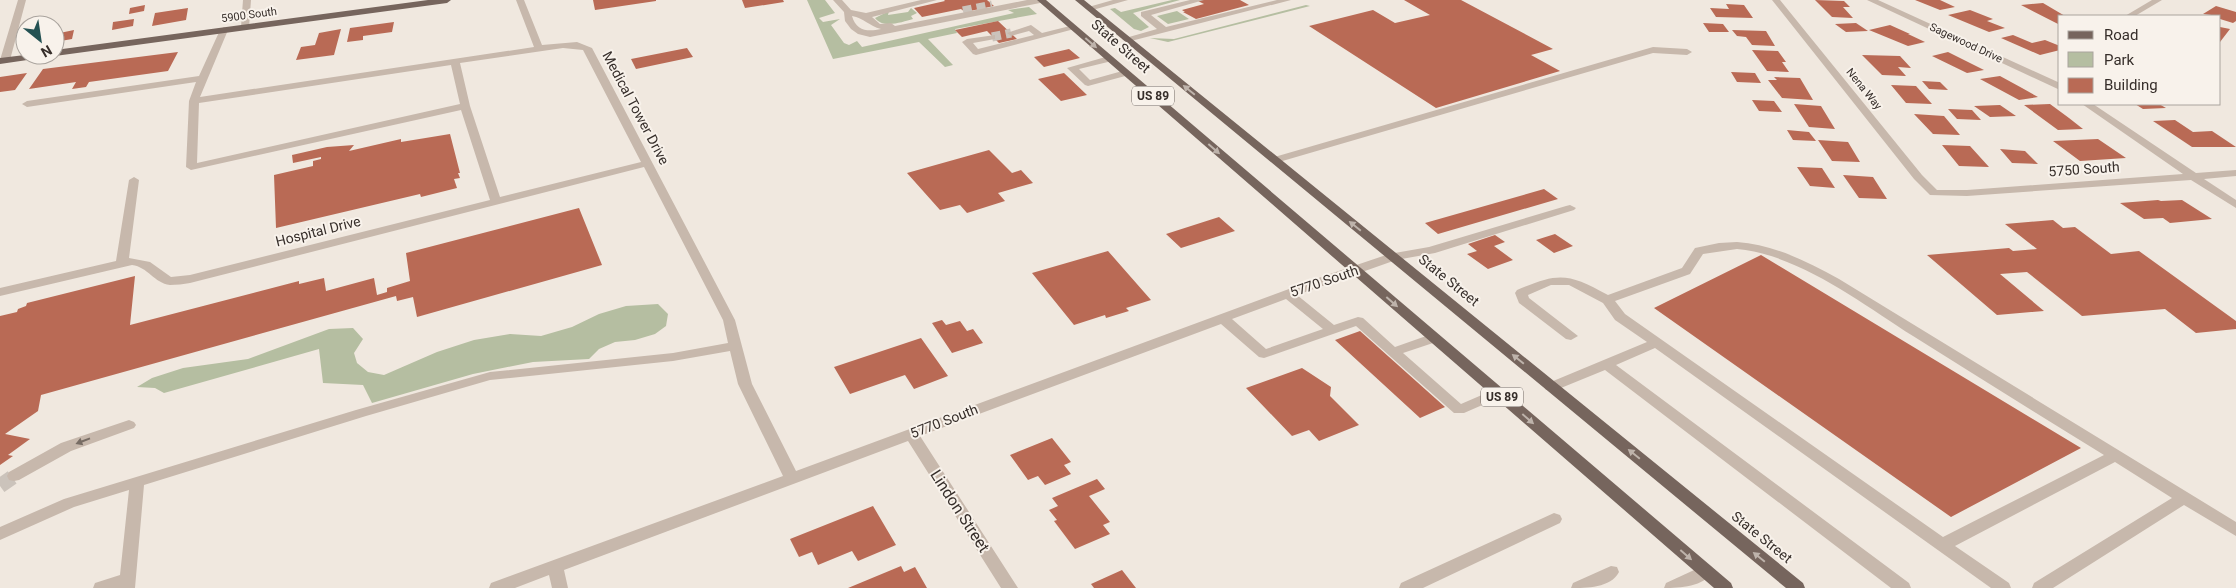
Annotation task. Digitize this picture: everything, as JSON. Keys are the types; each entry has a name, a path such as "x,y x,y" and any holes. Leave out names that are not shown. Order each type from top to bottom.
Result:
{"main road":[{"name":"5900 South","path":"65,52 447,0"},
{"name":"State Street","path":"1040,0 1724,588"},
{"name":"State Street","path":"1079,0 1797,588"},
{"path":"2,60 15,58"}],"street":[{"path":"2,60 22,0"},
{"path":"245,27 248,14 247,0"},
{"path":"520,0 539,49"},
{"path":"837,0 848,12 867,16 875,12 933,0"},
{"path":"848,12 912,0"},
{"path":"992,5 1040,0"},
{"path":"1088,8 1124,0"},
{"path":"1164,30 1144,14 1200,0"},
{"path":"1127,39 1287,0"},
{"name":"Nena Way","path":"1776,0 1918,177 1934,193"},
{"name":"Sagewood Drive","path":"1871,0 2058,86"},
{"path":"2131,15 2158,0"},
{"path":"848,12 847,18 851,25 862,34 870,34 1009,3"},
{"path":"867,16 872,23 886,27 963,11"},
{"path":"1010,33 1031,28 1040,36"},
{"path":"992,37 967,42 976,52 1074,28"},
{"path":"224,30 194,101 190,167 465,106"},
{"name":"Medical Tower Drive","path":"194,101 539,49 573,45 587,48 729,320 745,384 791,478"},
{"path":"1275,160 1653,50 1688,52"},
{"path":"1109,59 1072,68 1088,83 1126,73"},
{"path":"455,61 465,106 496,201"},
{"path":"164,75 204,74"},
{"path":"27,104 204,74"},
{"path":"2088,105 2236,205"},
{"name":"Hospital Drive","path":"0,292 122,262 138,261 150,264 164,279 190,279 648,163"},
{"name":"5750 South","path":"1934,193 1977,192 2236,173"},
{"path":"122,262 134,180"},
{"name":"5770 South","path":"497,588 1355,270 1393,257 1431,250 1570,208"},
{"path":"1607,300 1686,271 1699,251 1721,245 1770,249 1835,282 2236,530"},
{"path":"1571,336 1523,300 1521,293 1549,281 1571,280 1607,300 1620,317 2003,588"},
{"path":"1288,294 1332,330"},
{"path":"1222,318 1264,354 1358,321 1459,410 1498,393"},
{"path":"1394,352 1434,338"},
{"path":"1552,387 1656,343"},
{"path":"0,534 69,503 361,413 490,376 674,357 736,346"},
{"path":"1606,364 1904,588"},
{"path":"14,476 66,447 129,425"},
{"name":"Lindon Street","path":"911,433 1010,588"},
{"path":"1942,545 2115,456"},
{"path":"101,588 127,584 137,482"},
{"path":"2040,588 2183,498"},
{"path":"1407,588 1554,519"},
{"path":"555,566 560,588"},
{"path":"1672,588 1705,571"},
{"path":"1579,588 1611,572"}],"green space":[{"path":"807,0 825,0 835,13 819,18 823,22 840,19 831,25 844,43 849,45 857,41 862,47 1014,13 1008,10 1029,7 1037,14 955,29 957,33 928,39 953,65 945,67 919,42 833,59"},
{"path":"1172,0 1180,0 1133,13 1149,27 1141,31 1134,29 1110,9 1115,8 1121,12"},
{"path":"1306,5 1310,6 1168,42 1150,38 1174,39"},
{"path":"911,8 917,13 911,16 913,19 904,22 888,24 875,18 889,11 888,15 908,12"},
{"path":"1177,11 1189,19 1168,24 1157,16"},
{"path":"658,304 668,314 666,326 655,334 635,340 615,342 599,349 589,359 533,362 473,374 372,403 363,385 323,383 319,349 164,393 155,388 137,387 152,378 183,368 248,359 329,329 353,328 363,339 354,353 357,363 368,372 384,375 437,352 474,340 510,334 541,336 572,327 599,314 626,306"}],"building":[{"path":"593,0 656,0 656,1 595,10"},
{"path":"742,0 783,0 784,2 745,8"},
{"path":"944,0 987,0 994,6 965,12 961,9 922,17 914,8"},
{"path":"1240,0 1249,5 1196,19 1183,12 1185,12 1182,10 1204,4 1198,1"},
{"path":"1404,0 1461,0 1553,49 1531,55 1560,71 1436,108 1309,26 1373,10 1395,23 1430,15"},
{"path":"1815,0 1844,1 1850,7 1843,7 1853,18 1832,17"},
{"path":"1915,0 1940,0 1955,7 1940,10"},
{"path":"2043,3 2063,15 2058,15 2058,24 2021,5"},
{"path":"1726,4 1744,5 1753,18 1716,17 1710,8 1729,9"},
{"path":"145,5 144,11 129,14 130,8"},
{"path":"2216,6 2236,12 2236,21 2233,23 2221,19 2221,15 2203,14"},
{"path":"188,8 186,20 152,26 155,13"},
{"path":"1970,10 1993,19 1987,21 2005,28 1989,32 1948,15"},
{"path":"134,19 133,26 112,30 113,22"},
{"path":"998,21 1017,39 999,43 987,31 962,37 955,30"},
{"path":"394,22 392,32 363,36 363,40 347,42 350,28"},
{"path":"1703,23 1723,24 1729,32 1709,32"},
{"path":"1856,23 1868,31 1846,32 1835,24"},
{"path":"1890,25 1925,42 1908,46 1869,30"},
{"path":"2221,27 2230,29 2221,41"},
{"path":"341,29 334,55 296,60 301,47 315,45 319,33"},
{"path":"74,30 72,39 65,40 65,32"},
{"path":"1732,30 1766,31 1775,46 1752,45 1746,37 1737,36"},
{"path":"2013,35 2032,43 2045,40 2058,45 2058,50 2040,55 2001,38"},
{"path":"687,48 693,57 636,69 631,59"},
{"path":"1069,49 1080,58 1044,67 1034,57"},
{"path":"1752,50 1778,51 1786,62 1782,62 1789,72 1767,71"},
{"path":"178,52 168,71 89,82 86,87 72,89 76,82 29,89 43,69"},
{"path":"1948,52 1984,70 1967,73 1932,56"},
{"path":"1862,55 1900,56 1911,68 1898,67 1906,76 1882,75"},
{"path":"1731,72 1755,73 1761,83 1737,82"},
{"path":"27,73 15,90 0,92 0,77"},
{"path":"1064,73 1087,95 1061,101 1038,79"},
{"path":"2000,76 2038,97 2019,100 1980,79"},
{"path":"1774,77 1800,78 1813,100 1782,98 1768,80 1777,80"},
{"path":"1922,81 1940,82 1948,90 1929,89"},
{"path":"1891,85 1916,86 1932,104 1906,103"},
{"path":"1752,100 1774,101 1782,112 1759,111"},
{"path":"1794,104 1821,106 1835,129 1809,127"},
{"path":"2050,104 2083,129 2058,130 2024,105"},
{"path":"2000,105 2016,116 1990,117 1974,106"},
{"path":"2137,105 2161,105 2166,108 2143,109"},
{"path":"1948,109 1972,110 1981,120 1957,119"},
{"path":"1914,114 1944,116 1960,135 1933,134"},
{"path":"2175,120 2193,132 2212,131 2236,147 2192,147 2153,121"},
{"path":"1787,130 1809,132 1816,141 1793,140"},
{"path":"450,134 460,173 458,173 460,178 454,179 457,188 421,197 420,194 276,228 274,175 313,166 313,161 321,159 321,157 293,163 292,155 327,147 354,145 349,151 401,139 401,142"},
{"path":"2098,139 2126,158 2080,161 2053,141"},
{"path":"1818,140 1848,142 1860,162 1832,161"},
{"path":"1942,145 1970,146 1989,167 1959,166"},
{"path":"2000,149 2025,151 2038,164 2012,163"},
{"path":"989,150 1012,173 1021,170 1033,183 998,193 1005,201 967,213 960,205 940,210 907,173"},
{"path":"1797,167 1822,168 1835,188 1810,186"},
{"path":"1843,175 1873,177 1887,199 1859,198"},
{"path":"1544,189 1558,199 1438,234 1425,223"},
{"path":"2182,200 2212,219 2170,223 2163,218 2144,219 2120,203"},
{"path":"579,208 602,265 417,317 413,297 397,301 396,296 41,395 38,411 5,434 30,439 8,455 13,456 0,465 0,316 17,312 18,309 26,306 27,303 135,276 130,325 299,281 299,284 324,278 326,291 374,278 377,295 387,292 387,288 410,281 406,253"},
{"path":"1219,217 1235,231 1181,248 1166,234"},
{"path":"2053,220 2063,228 2075,227 2111,254 2139,251 2236,321 2236,329 2196,333 2165,309 2082,316 2027,272 2000,274 2044,311 1997,315 1927,255 2009,248 2013,251 2037,249 2005,224"},
{"path":"1555,234 1573,246 1554,253 1536,240"},
{"path":"1495,235 1505,242 1494,246 1513,260 1488,269 1467,254 1477,251 1468,244"},
{"path":"1108,251 1151,300 1126,308 1129,311 1106,318 1105,315 1074,325 1032,273"},
{"path":"1761,255 2081,448 1951,517 1654,308"},
{"path":"942,320 946,325 960,321 967,331 973,329 983,343 952,353 932,323"},
{"path":"1360,331 1445,407 1420,418 1335,340"},
{"path":"921,338 948,376 914,389 905,375 850,394 834,367"},
{"path":"1302,368 1331,387 1330,396 1359,425 1319,441 1309,430 1292,436 1246,388"},
{"path":"1052,438 1071,462 1064,465 1071,474 1045,485 1038,476 1028,480 1010,455"},
{"path":"1097,479 1105,489 1089,496 1110,522 1103,525 1110,534 1075,549 1054,521 1057,520 1049,510 1058,506 1052,498"},
{"path":"873,506 896,545 858,561 852,551 818,565 812,552 799,557 790,539"},
{"path":"901,566 904,572 915,567 927,588 848,588"},
{"path":"1122,570 1136,588 1094,588 1091,584"}],"tunnel":[{"path":"963,11 992,5"},
{"path":"992,37 1011,33"},
{"path":"0,486 14,476"}]}
